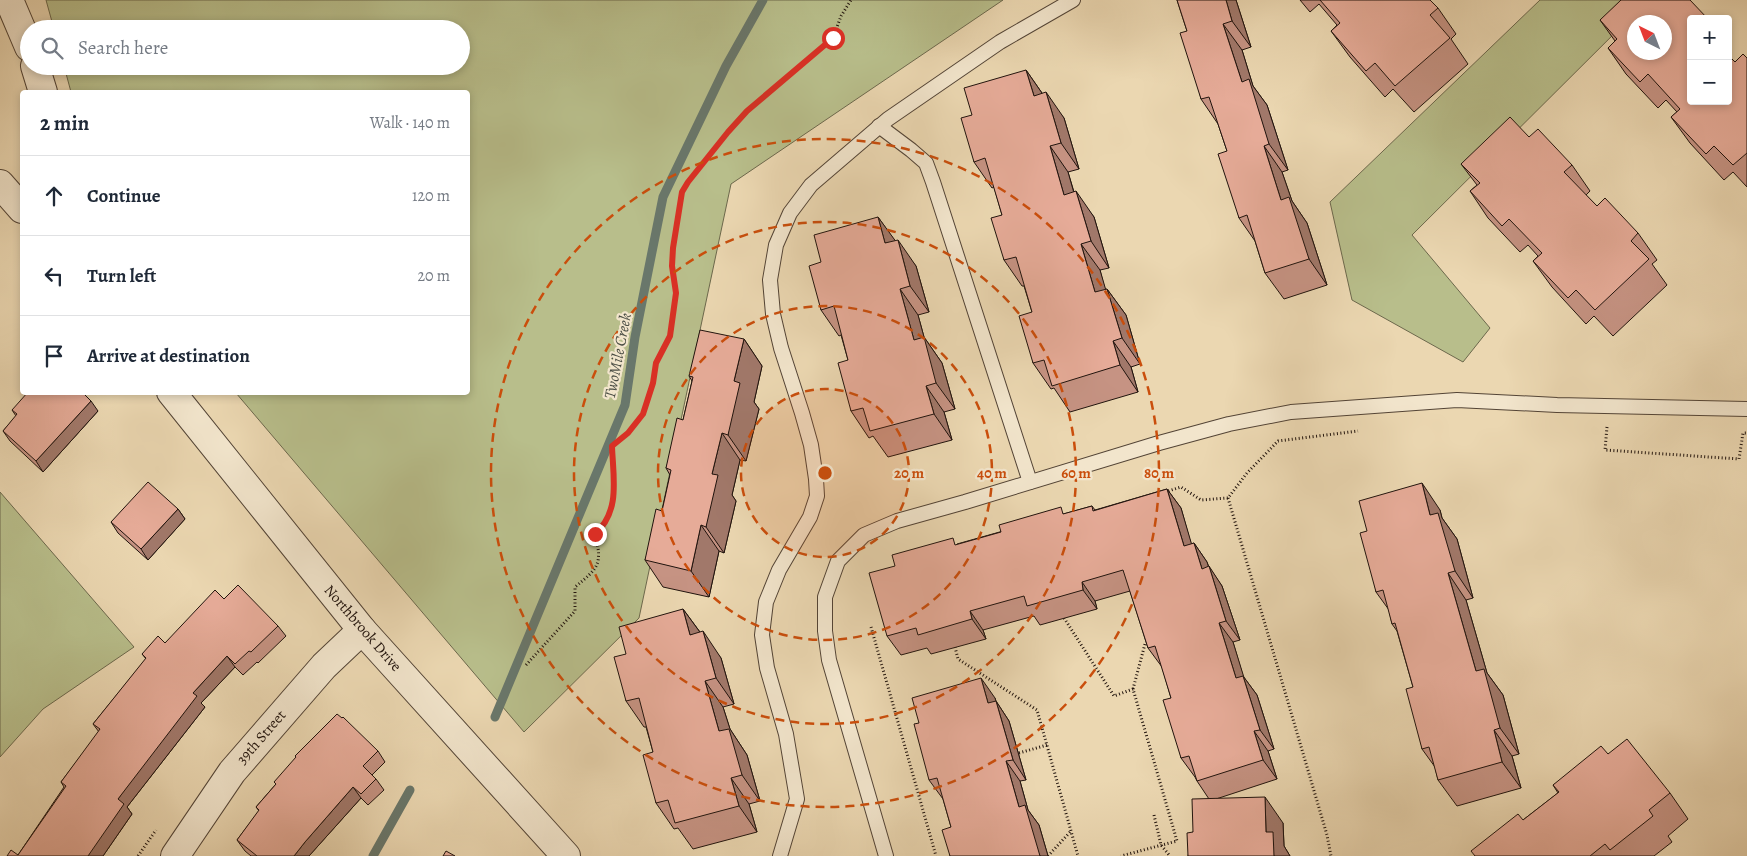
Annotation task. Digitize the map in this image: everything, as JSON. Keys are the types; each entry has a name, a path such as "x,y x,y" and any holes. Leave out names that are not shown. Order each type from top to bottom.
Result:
{"street":[{"path":"9,0 20,26"},
{"path":"38,75 42,90"},
{"path":"0,184 20,207"},
{"name":"Northbrook Drive","path":"172,395 362,630 566,856"},
{"name":"39th Street","path":"175,856 232,772 324,666 362,630"}],"lane":[{"path":"780,856 797,799 786,734 767,668 762,635 766,602 779,570 810,517 817,496 811,445 781,348 773,314 770,280 776,245 790,213 811,185 879,126 1000,42 1073,0"},
{"path":"879,126 926,163 1030,482"},
{"path":"886,856 829,660 824,630 825,596 838,561 864,535 897,521 1159,443 1229,424 1291,412 1457,400 1557,405 1747,409"}],"path":[{"path":"526,665 575,611 575,587 594,572 600,553 595,534 604,526 615,494 612,446 628,433 643,414 653,383 656,363 670,336 676,293 672,266 673,248 682,192 728,132 747,111 833,38 841,16 851,0"},
{"path":"1598,426 1607,426 1605,450 1739,459 1743,433 1747,433"},
{"path":"1162,492 1181,487 1201,500 1228,498 1247,473 1278,441 1367,430"},
{"path":"1228,498 1327,835 1331,856"},
{"path":"1064,618 1114,696 1133,689"},
{"path":"871,627 936,856"},
{"path":"1121,856 1177,841 1133,689 1145,644 1153,641"},
{"path":"955,647 958,658 1037,710 1078,856"},
{"path":"1019,753 1047,745"},
{"path":"1154,815 1161,845 1170,856"},
{"path":"1048,856 1071,831"}],"green space":[{"path":"46,0 1003,0 731,184 639,618 524,732 238,395 470,395 470,90 70,90 66,75 470,75 470,20 52,20"},
{"path":"1540,0 1645,0 1645,3 1633,15 1627,15 1627,21 1412,235 1490,328 1463,362 1352,300 1330,202"},
{"path":"0,492 134,647 43,709 0,757"}],"building":[{"path":"1177,0 1226,0 1232,21 1223,24 1242,82 1249,79 1269,144 1264,146 1281,200 1289,197 1309,259 1265,273 1247,215 1239,218 1218,154 1227,151 1209,97 1201,99 1180,33 1187,31"},
{"path":"1320,0 1430,0 1438,8 1430,15 1450,38 1395,86 1375,63 1366,71 1331,31 1340,23"},
{"path":"1621,0 1690,0 1704,15 1687,15 1687,105 1732,105 1732,59 1735,62 1743,54 1747,58 1747,153 1733,165 1714,146 1706,154 1671,117 1680,109 1648,74 1640,82 1608,48 1617,39 1600,20"},
{"path":"1026,70 1034,96 1046,92 1061,143 1050,146 1064,195 1076,191 1091,241 1081,244 1095,292 1107,289 1122,338 1113,341 1120,365 1052,386 1044,360 1033,363 1019,316 1032,312 1016,257 1004,260 991,218 1002,215 985,158 974,162 961,118 972,115 964,88"},
{"path":"1510,117 1529,137 1538,129 1572,165 1564,172 1597,206 1605,198 1638,233 1631,241 1649,259 1595,310 1576,290 1568,298 1533,261 1542,253 1509,219 1502,226 1470,191 1480,183 1461,164"},
{"path":"878,217 885,243 898,240 910,286 900,289 914,340 924,337 936,383 926,386 934,414 870,431 863,408 851,411 838,363 848,360 834,306 821,310 809,266 821,262 814,235"},
{"path":"700,330 744,339 734,381 740,383 728,435 722,433 712,474 718,475 706,527 701,525 691,571 645,560 656,509 662,511 671,470 666,468 677,418 683,420 693,377 689,376"},
{"path":"25,395 85,395 91,401 36,461 3,431 17,414 12,410"},
{"path":"148,482 178,509 141,549 111,522"},
{"path":"1422,483 1430,515 1438,513 1455,571 1448,573 1476,671 1484,669 1500,728 1494,730 1502,762 1438,780 1429,747 1422,749 1406,689 1413,687 1395,623 1392,624 1383,590 1376,592 1360,533 1367,531 1359,501"},
{"path":"1167,489 1184,546 1194,543 1202,569 1209,566 1226,621 1219,623 1236,678 1243,676 1260,730 1254,731 1263,760 1197,781 1189,756 1181,758 1163,700 1171,698 1155,646 1148,648 1123,570 1082,582 1083,590 1027,606 1024,596 970,611 972,619 918,635 916,628 887,636 869,573 895,566 892,555 953,538 955,545 1001,532 999,525 1061,507 1063,514 1092,506 1093,511"},
{"path":"238,585 278,626 251,652 249,651 235,664 227,656 193,693 197,696 118,799 124,804 88,856 7,856 11,850 18,855 66,786 61,782 100,729 93,724 146,658 142,654 158,636 165,643 215,590 224,599"},
{"path":"683,609 690,635 703,631 716,678 705,681 719,731 729,729 742,775 731,778 739,806 675,823 668,800 656,803 643,755 653,752 639,698 626,701 614,657 626,654 619,627"},
{"path":"981,678 988,703 996,701 1013,760 1006,761 1019,807 1025,805 1040,856 950,856 942,830 951,827 937,778 929,780 914,724 919,723 912,698"},
{"path":"337,714 343,717 378,751 363,766 376,779 361,794 353,787 294,856 257,856 237,840 259,810 256,807 276,784 274,782 295,756"},
{"path":"1627,739 1670,793 1649,810 1653,816 1610,850 1605,844 1590,856 1475,856 1471,851 1518,814 1523,820 1559,792 1553,785 1601,746 1608,754"},
{"path":"1265,797 1266,832 1273,832 1274,856 1188,856 1187,833 1193,832 1192,799"},
{"path":"446,851 455,856 443,856"}],"waterway":[{"name":"TwoMile Creek","path":"495,717 625,405 635,337 663,197 726,66 763,0"},
{"path":"373,856 410,790"}],"route":[{"path":"595,534 604,526 615,494 612,446 628,433 643,414 653,383 656,363 670,336 676,293 672,266 673,248 682,192 728,132 747,111 833,38"}]}
